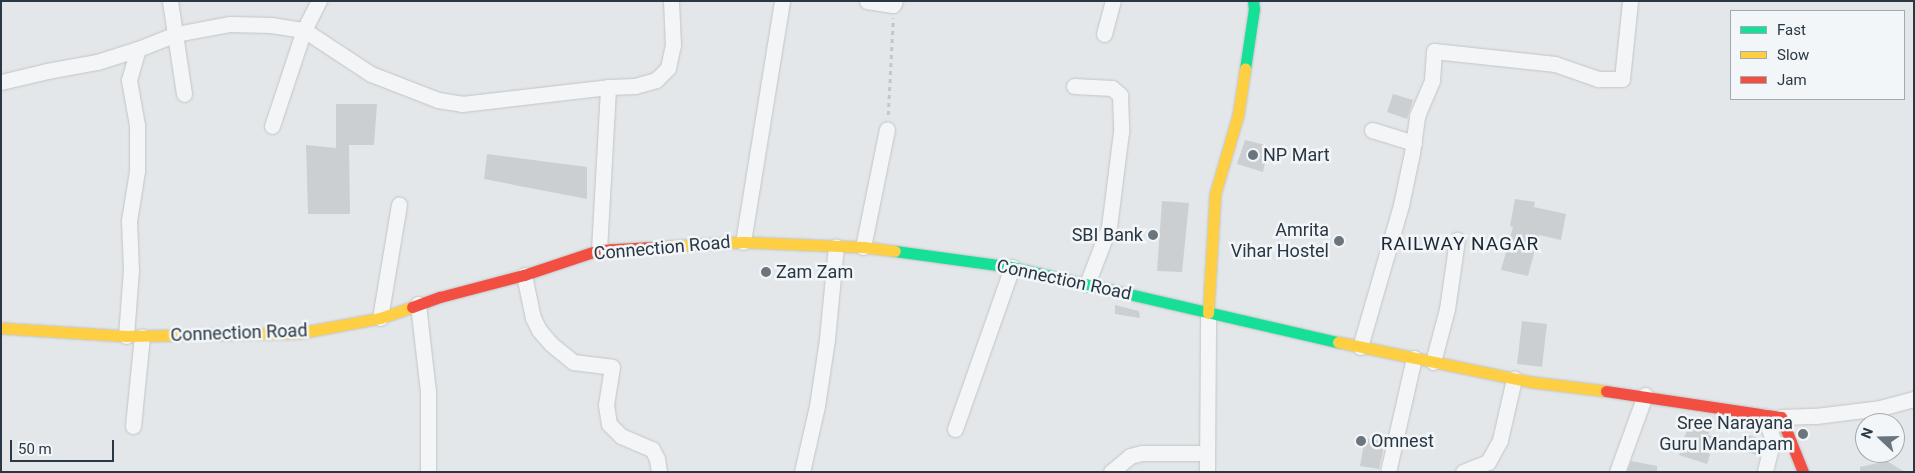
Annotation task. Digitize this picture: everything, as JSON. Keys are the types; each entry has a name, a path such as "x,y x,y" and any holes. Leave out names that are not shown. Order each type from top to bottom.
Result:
{"street":[{"path":"170,1 184,94"},
{"path":"272,126 304,30 320,1"},
{"path":"1,82 47,70 97,62 176,34 230,24 271,25 304,30 370,74 438,100 462,104 608,87 635,86 656,80 668,68 673,45 671,1"},
{"path":"743,242 782,1"},
{"path":"867,1 894,3"},
{"path":"1104,34 1113,1"},
{"path":"1207,472 1208,313 1215,194 1238,115 1254,8 1253,1"},
{"path":"1360,347 1378,280 1390,246 1414,143 1417,116 1432,80 1434,51 1555,64 1598,79 1622,79 1630,1"},
{"path":"126,336 131,270 129,221 137,172 136,125 129,80 138,48"},
{"path":"1074,86 1112,88 1120,95 1121,132 1109,227 1087,284"},
{"path":"599,250 608,87"},
{"path":"863,247 887,129"},
{"path":"1372,130 1414,143"},
{"path":"380,318 399,205"},
{"path":"1433,362 1447,309 1457,240"},
{"name":"Connection Road","path":"1,328 126,336 299,334 380,318 418,304 524,275 599,250 743,242 863,247 1012,267 1360,347 1514,379 1645,395 1764,416 1781,417"},
{"path":"802,472 820,387 836,246"},
{"path":"955,429 1012,267"},
{"path":"524,275 533,318 539,330 551,344 573,362 612,367 606,405 609,424 620,436 652,449 660,472"},
{"path":"418,304 428,392 428,472"},
{"path":"133,426 142,336"},
{"path":"1388,472 1414,358"},
{"path":"1463,472 1488,462 1492,455 1500,440 1514,379"},
{"path":"1617,472 1645,395"},
{"path":"1803,472 1781,417 1816,416 1871,409 1914,399"},
{"path":"1764,416 1772,439 1765,472"},
{"path":"1111,472 1130,456 1142,453 1206,453"}],"path":[{"path":"887,129 894,3"}],"building":[{"path":"1393,94 1413,100 1407,119 1387,112"},
{"path":"336,104 377,104 374,145 349,145 350,214 308,214 306,145 336,148"},
{"name":"NP Mart","path":"1245,140 1269,146 1263,172 1237,164"},
{"path":"487,154 587,167 587,199 484,179"},
{"path":"1515,199 1535,202 1534,207 1566,214 1561,240 1539,235 1528,276 1501,270 1513,227 1510,226"},
{"path":"1162,201 1189,203 1182,272 1157,271"},
{"path":"1115,305 1139,311 1140,318 1115,314"},
{"path":"1522,321 1547,324 1542,367 1517,364"},
{"path":"1700,423 1711,427 1708,435 1716,437 1707,464 1679,455 1688,427 1698,430"},
{"path":"1746,434 1763,440 1759,456 1741,450"},
{"path":"1365,438 1385,442 1379,469 1360,466"},
{"path":"1631,461 1657,466 1657,472 1627,472"},
{"path":"1878,463 1890,463 1905,472 1860,472 1860,467"}],"traffic: fast":[{"path":"1245,69 1254,9 1253,1"},
{"path":"895,251 1012,267 1338,342"}],"traffic: slow":[{"path":"1208,313 1215,194 1238,115 1245,69"},
{"path":"652,247 743,242 863,247 895,251"},
{"path":"1,328 126,336 299,333 380,318 412,307"},
{"path":"1338,342 1532,382 1606,391"}],"traffic: jam":[{"path":"412,307 440,297 524,275 599,250 652,247"},
{"path":"1606,391 1781,417 1803,472"}],"place":[{"name":"NP Mart","path":"1253,155"},
{"name":"SBI Bank","path":"1153,235"},
{"name":"Amrita Vihar Hostel","path":"1339,241"},
{"name":"Zam Zam","path":"766,272"},
{"name":"Sree Narayana Guru Mandapam","path":"1803,434"},
{"name":"Omnest","path":"1361,441"}],"district":[{"name":"RAILWAY NAGAR","path":"1460,244"}]}
